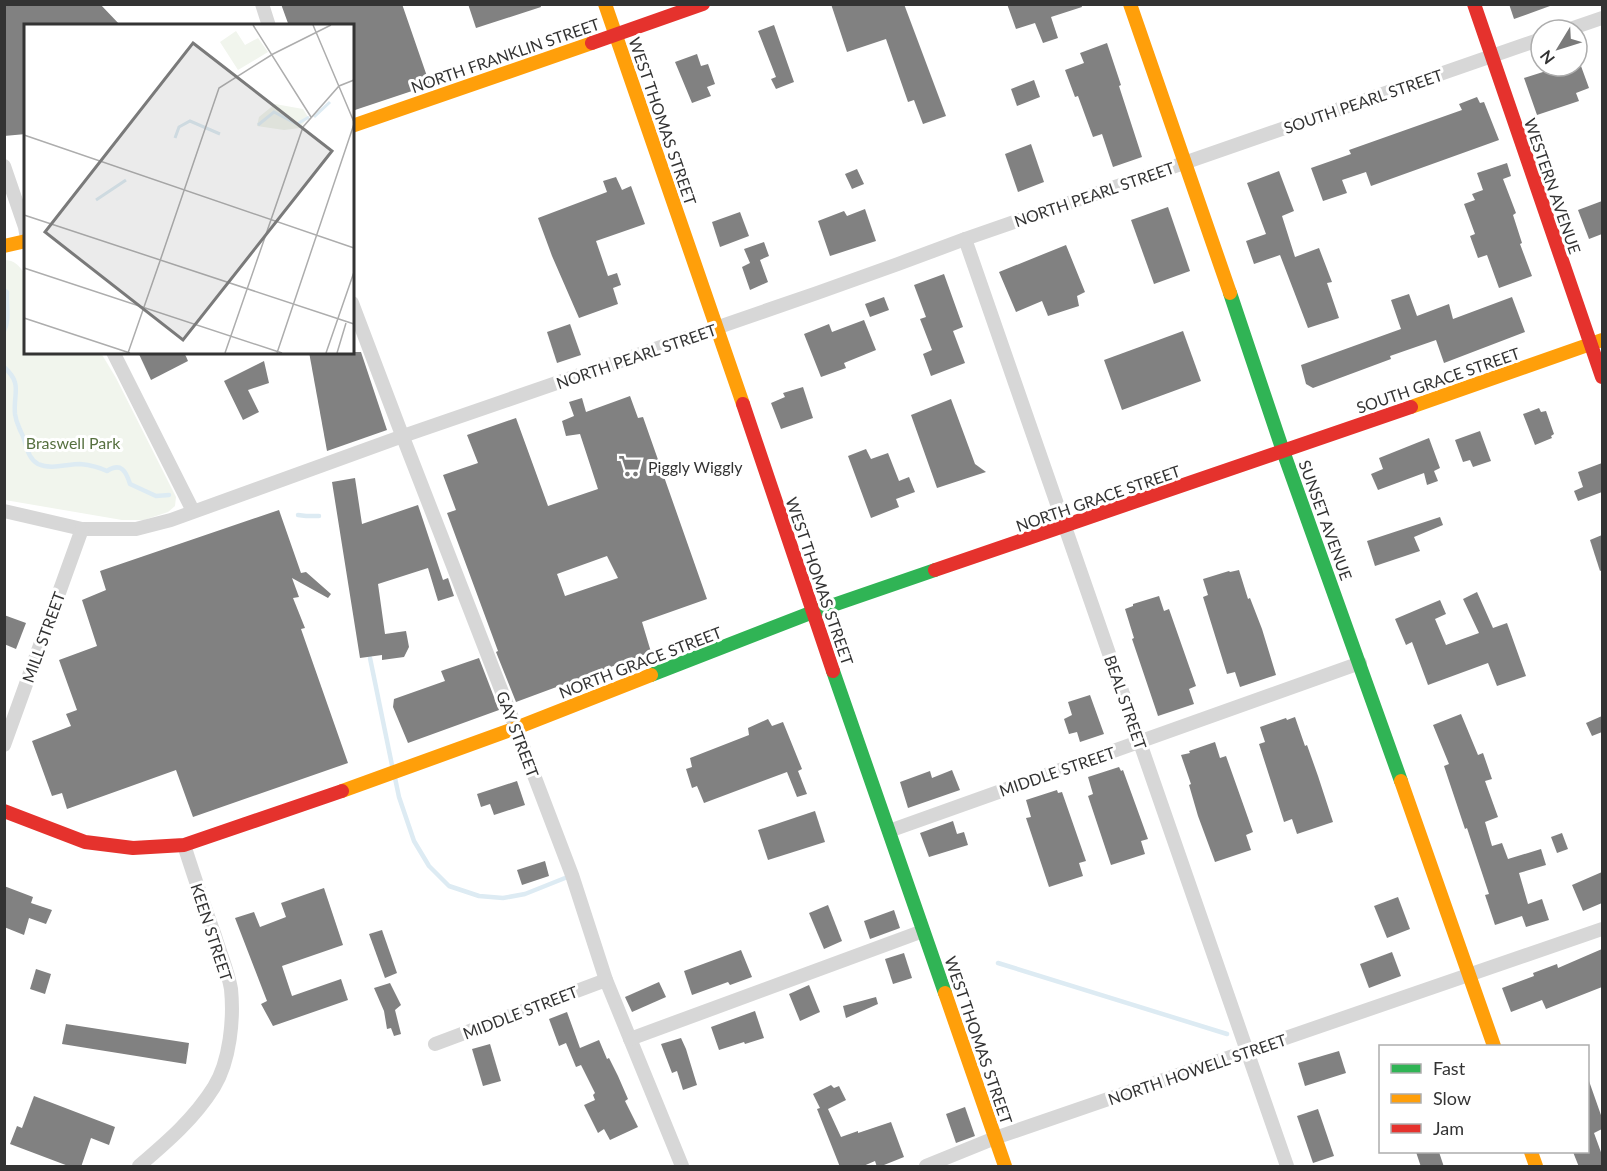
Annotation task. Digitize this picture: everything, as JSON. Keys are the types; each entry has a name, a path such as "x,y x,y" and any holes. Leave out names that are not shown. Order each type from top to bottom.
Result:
{"main road":[{"name":"WEST THOMAS STREET","path":"605,4 1005,1167"},
{"name":"NORTH FRANKLIN STREET","path":"354,125 703,4"},
{"name":"SUNSET AVENUE","path":"1130,4 1284,451 1493,1045"},
{"name":"WESTERN AVENUE","path":"1474,4 1596,342 1602,377"},
{"path":"4,246 24,241"},
{"name":"SOUTH GRACE STREET","path":"1284,451 1596,342"},
{"name":"NORTH GRACE STREET","path":"4,811 86,842 133,848 184,845 354,787 516,728 813,612 1284,451"}],"street":[{"path":"262,4 268,24"},
{"name":"SOUTH PEARL STREET","path":"1186,163 1529,43"},
{"name":"NORTH PEARL STREET","path":"4,511 82,529 136,529 171,520 403,436 1186,163"},
{"path":"4,166 24,224"},
{"name":"BEAL STREET","path":"965,239 1287,1167"},
{"name":"GAY STREET","path":"354,308 572,875 606,980 682,1167"},
{"path":"114,354 193,511"},
{"name":"MILL STREET","path":"4,745 82,529"},
{"name":"MIDDLE STREET","path":"889,831 1360,663"},
{"name":"KEEN STREET","path":"139,1167 187,1123 202,1104 215,1084 226,1057 230,1039 231,988 184,845"},
{"name":"NORTH HOWELL STREET","path":"926,1167 995,1138 1602,929"},
{"path":"630,1039 923,931"},
{"name":"MIDDLE STREET","path":"435,1044 606,980"}],"green space":[{"name":"Braswell Park","path":"4,260 8,260 14,262 24,273 24,354 102,354 176,497 175,506 168,512 144,520 122,520 5,500"}],"building":[{"path":"4,4 100,4 119,24 24,24 24,134 4,136"},
{"path":"281,4 402,4 430,85 354,110 354,24 288,24"},
{"path":"468,4 540,4 541,7 476,28"},
{"path":"831,4 904,4 946,116 923,124 914,100 908,102 886,39 847,52"},
{"path":"1007,4 1081,4 1082,7 1051,17 1058,38 1043,43 1035,23 1016,29"},
{"path":"1509,4 1549,4 1550,6 1514,19"},
{"path":"774,25 794,82 776,89 771,79 776,77 758,31"},
{"path":"1107,43 1142,157 1113,167 1102,134 1093,137 1078,96 1075,97 1065,70 1084,63 1080,53"},
{"path":"697,54 701,66 708,64 715,84 707,87 711,96 692,103 675,62"},
{"path":"1524,78 1585,78 1589,88 1576,93 1579,101 1537,115"},
{"path":"1034,80 1040,97 1017,106 1011,89"},
{"path":"1477,97 1480,103 1484,102 1499,140 1371,186 1366,172 1342,180 1347,193 1323,201 1311,168 1351,154 1349,150 1462,110 1459,104"},
{"path":"1031,144 1044,182 1018,192 1005,154"},
{"path":"1507,163 1511,176 1503,179 1516,213 1513,215 1522,243 1520,244 1532,276 1499,288 1487,255 1478,258 1470,236 1475,234 1464,204 1475,200 1472,194 1483,190 1477,173"},
{"path":"857,169 864,184 852,189 845,174"},
{"path":"1279,171 1294,211 1282,216 1295,257 1319,248 1332,282 1327,283 1339,318 1308,328 1280,255 1254,264 1246,241 1266,234 1247,183"},
{"path":"616,177 622,190 631,186 645,224 596,241 608,276 617,273 621,285 613,288 618,304 579,318 538,218 607,192 603,181"},
{"path":"1602,201 1602,234 1589,239 1578,210"},
{"path":"1168,207 1190,271 1154,284 1131,220"},
{"path":"865,209 876,241 830,256 818,221 844,211 847,216"},
{"path":"740,212 749,236 720,247 712,222"},
{"path":"764,242 769,256 760,260 768,282 750,290 742,267 750,263 744,249"},
{"path":"1066,245 1085,292 1077,296 1079,306 1048,316 1042,301 1016,312 999,272"},
{"path":"944,274 963,327 953,331 965,363 931,376 923,354 932,350 920,319 926,317 914,285"},
{"path":"1409,294 1417,316 1449,304 1453,319 1512,297 1525,332 1444,363 1436,340 1390,356 1391,359 1313,388 1306,384 1301,365 1401,329 1391,300"},
{"path":"884,297 889,310 870,317 865,304"},
{"path":"864,320 876,350 844,363 846,368 821,377 804,334 829,324 832,332"},
{"path":"570,324 581,355 557,363 547,332"},
{"path":"1183,331 1201,381 1122,410 1104,360"},
{"path":"361,352 387,430 327,451 309,354"},
{"path":"139,354 185,354 188,361 151,380"},
{"path":"264,361 269,383 248,390 259,412 243,420 224,381"},
{"path":"803,387 813,418 781,429 771,403 785,397 783,393"},
{"path":"630,396 638,418 643,417 707,599 642,622 651,652 516,702 447,513 456,510 443,475 478,463 467,435 516,418 548,506 598,489 580,434 566,436 562,421 574,416 569,402 582,398 586,412","holes":["607,556 618,578 565,596 557,574"]},
{"path":"951,399 975,464 986,472 937,488 911,415"},
{"path":"1539,408 1541,412 1546,411 1554,434 1552,438 1535,445 1523,414"},
{"path":"1480,431 1491,461 1473,467 1470,460 1463,462 1455,440"},
{"path":"1429,438 1440,468 1434,471 1438,481 1427,485 1424,473 1378,490 1371,474 1383,469 1379,458"},
{"path":"866,449 871,459 888,453 899,481 909,477 915,492 896,499 899,507 871,518 848,456"},
{"path":"1602,463 1602,492 1578,501 1574,491 1583,487 1578,472"},
{"path":"355,478 362,524 418,505 443,580 448,578 454,596 438,601 428,568 378,584 385,634 406,631 409,647 404,657 382,660 382,655 360,658 332,482"},
{"path":"279,510 301,573 306,572 331,594 328,598 292,578 299,597 293,598 305,628 301,629 348,763 193,817 176,770 67,809 62,793 52,796 32,741 71,726 66,714 77,710 59,660 97,646 82,600 106,590 100,571"},
{"path":"1440,517 1443,525 1414,537 1420,551 1375,566 1367,541"},
{"path":"1602,535 1602,570 1600,571 1590,540"},
{"path":"1239,570 1248,599 1250,598 1262,629 1276,675 1240,687 1235,672 1227,674 1203,597 1208,595 1203,579"},
{"path":"1477,592 1493,628 1507,623 1526,676 1497,686 1488,663 1428,685 1412,642 1406,645 1395,619 1440,600 1446,614 1435,619 1446,645 1479,633 1463,599"},
{"path":"1159,596 1164,611 1169,609 1196,686 1189,689 1194,704 1158,716 1132,639 1134,638 1125,609 1133,604"},
{"path":"4,615 26,623 16,649 4,644"},
{"path":"479,658 499,710 408,743 393,707 394,699 445,681 441,671"},
{"path":"1090,695 1104,734 1080,742 1077,732 1069,734 1064,719 1072,715 1068,702"},
{"path":"1461,714 1478,755 1483,753 1492,779 1485,781 1498,817 1485,822 1492,846 1502,843 1508,859 1541,849 1546,865 1519,873 1528,904 1542,899 1549,920 1526,927 1522,916 1495,925 1485,895 1489,894 1444,766 1449,764 1433,725"},
{"path":"1602,716 1602,732 1592,736 1586,723"},
{"path":"1295,717 1333,822 1297,834 1292,819 1284,822 1259,744 1265,742 1260,727"},
{"path":"768,719 772,726 783,722 802,769 798,771 807,794 797,797 787,772 704,803 697,786 692,788 686,769 692,767 690,758 749,735 748,728"},
{"path":"1215,742 1220,758 1226,756 1253,832 1246,835 1251,850 1215,862 1198,816 1189,785 1191,784 1181,755"},
{"path":"1119,767 1121,771 1123,770 1148,839 1141,841 1145,854 1111,865 1088,796 1093,794 1088,777"},
{"path":"952,770 960,790 908,808 900,782 930,771 932,778"},
{"path":"517,781 525,805 494,815 490,804 481,807 477,794"},
{"path":"1057,790 1058,793 1062,792 1086,861 1079,863 1083,876 1049,887 1026,818 1031,817 1026,800"},
{"path":"815,811 825,842 768,860 758,830"},
{"path":"953,821 957,834 964,832 968,845 929,857 920,833"},
{"path":"1562,833 1568,849 1557,853 1551,837"},
{"path":"545,861 549,876 522,885 517,870"},
{"path":"1602,872 1602,903 1583,911 1572,885"},
{"path":"4,886 33,897 31,903 52,910 46,924 29,918 24,935 4,927"},
{"path":"324,888 343,945 282,966 292,996 341,979 348,1000 273,1026 261,1004 267,1001 235,918 254,912 260,927 286,917 281,903"},
{"path":"1398,897 1410,929 1387,938 1374,906"},
{"path":"828,905 842,941 824,949 809,913"},
{"path":"894,910 900,928 870,939 864,921"},
{"path":"382,930 397,973 385,978 369,934"},
{"path":"1602,949 1602,987 1546,1009 1542,1000 1511,1012 1502,988 1534,976 1533,973 1557,964 1558,968"},
{"path":"741,950 752,977 730,985 728,982 692,995 684,971"},
{"path":"1392,952 1401,976 1369,988 1360,964"},
{"path":"904,953 912,978 893,984 885,959"},
{"path":"36,969 51,974 45,994 30,989"},
{"path":"659,982 666,997 632,1012 625,997"},
{"path":"390,983 401,1005 395,1010 401,1034 394,1036 391,1028 387,1029 384,1011 374,988"},
{"path":"809,985 820,1012 800,1021 789,994"},
{"path":"876,997 878,1004 846,1018 843,1006"},
{"path":"755,1011 764,1038 719,1050 711,1027"},
{"path":"567,1012 580,1048 599,1040 618,1076 628,1099 625,1101 638,1127 610,1140 604,1129 598,1133 584,1105 595,1100 593,1095 595,1093 581,1065 576,1067 566,1043 559,1046 549,1019"},
{"path":"66,1024 189,1043 186,1064 62,1044"},
{"path":"681,1038 697,1085 683,1090 677,1071 672,1073 661,1044"},
{"path":"490,1044 501,1081 483,1086 472,1049"},
{"path":"1339,1051 1346,1073 1305,1086 1298,1063"},
{"path":"1589,1081 1602,1118 1602,1129 1594,1133 1602,1155 1602,1167 1579,1167 1573,1153 1589,1153"},
{"path":"831,1085 834,1088 839,1086 846,1100 828,1109 841,1137 891,1122 904,1157 879,1167 875,1161 861,1167 840,1167 813,1094"},
{"path":"34,1096 115,1127 109,1145 91,1138 81,1167 71,1167 10,1144 17,1126 22,1128"},
{"path":"965,1107 975,1136 956,1143 946,1114"},
{"path":"1318,1109 1334,1156 1313,1163 1297,1116"},
{"path":"1416,1153 1439,1153 1444,1167 1421,1167"}],"waterway":[{"path":"4,290 7,292 7,322 4,331"},
{"path":"4,367 15,384 16,419 29,454 34,461 48,467 80,464 107,471 116,467 125,472 130,484 156,496 169,495"},
{"path":"298,515 319,516"},
{"path":"370,658 393,770"},
{"path":"395,778 414,841 429,866 449,886 479,896 503,898 525,894 570,876"},
{"path":"998,963 1227,1034"}],"traffic: fast":[{"path":"1230,293 1283,451 1401,781"},
{"path":"651,675 813,612 935,570"},
{"path":"833,671 945,993"}],"traffic: slow":[{"path":"605,4 743,404"},
{"path":"1130,4 1230,293"},
{"path":"354,125 592,43"},
{"path":"4,246 24,241"},
{"path":"1411,407 1602,340"},
{"path":"342,791 516,728 651,675"},
{"path":"1401,781 1494,1045"},
{"path":"945,993 1005,1166"},
{"path":"1531,1153 1536,1166"}],"traffic: jam":[{"path":"592,43 703,4"},
{"path":"1474,4 1602,377"},
{"path":"743,404 833,671"},
{"path":"935,570 1411,407"},
{"path":"4,811 85,842 133,848 184,845 342,791"}],"place":[{"name":"Piggly Wiggly","path":"630,466"}]}
